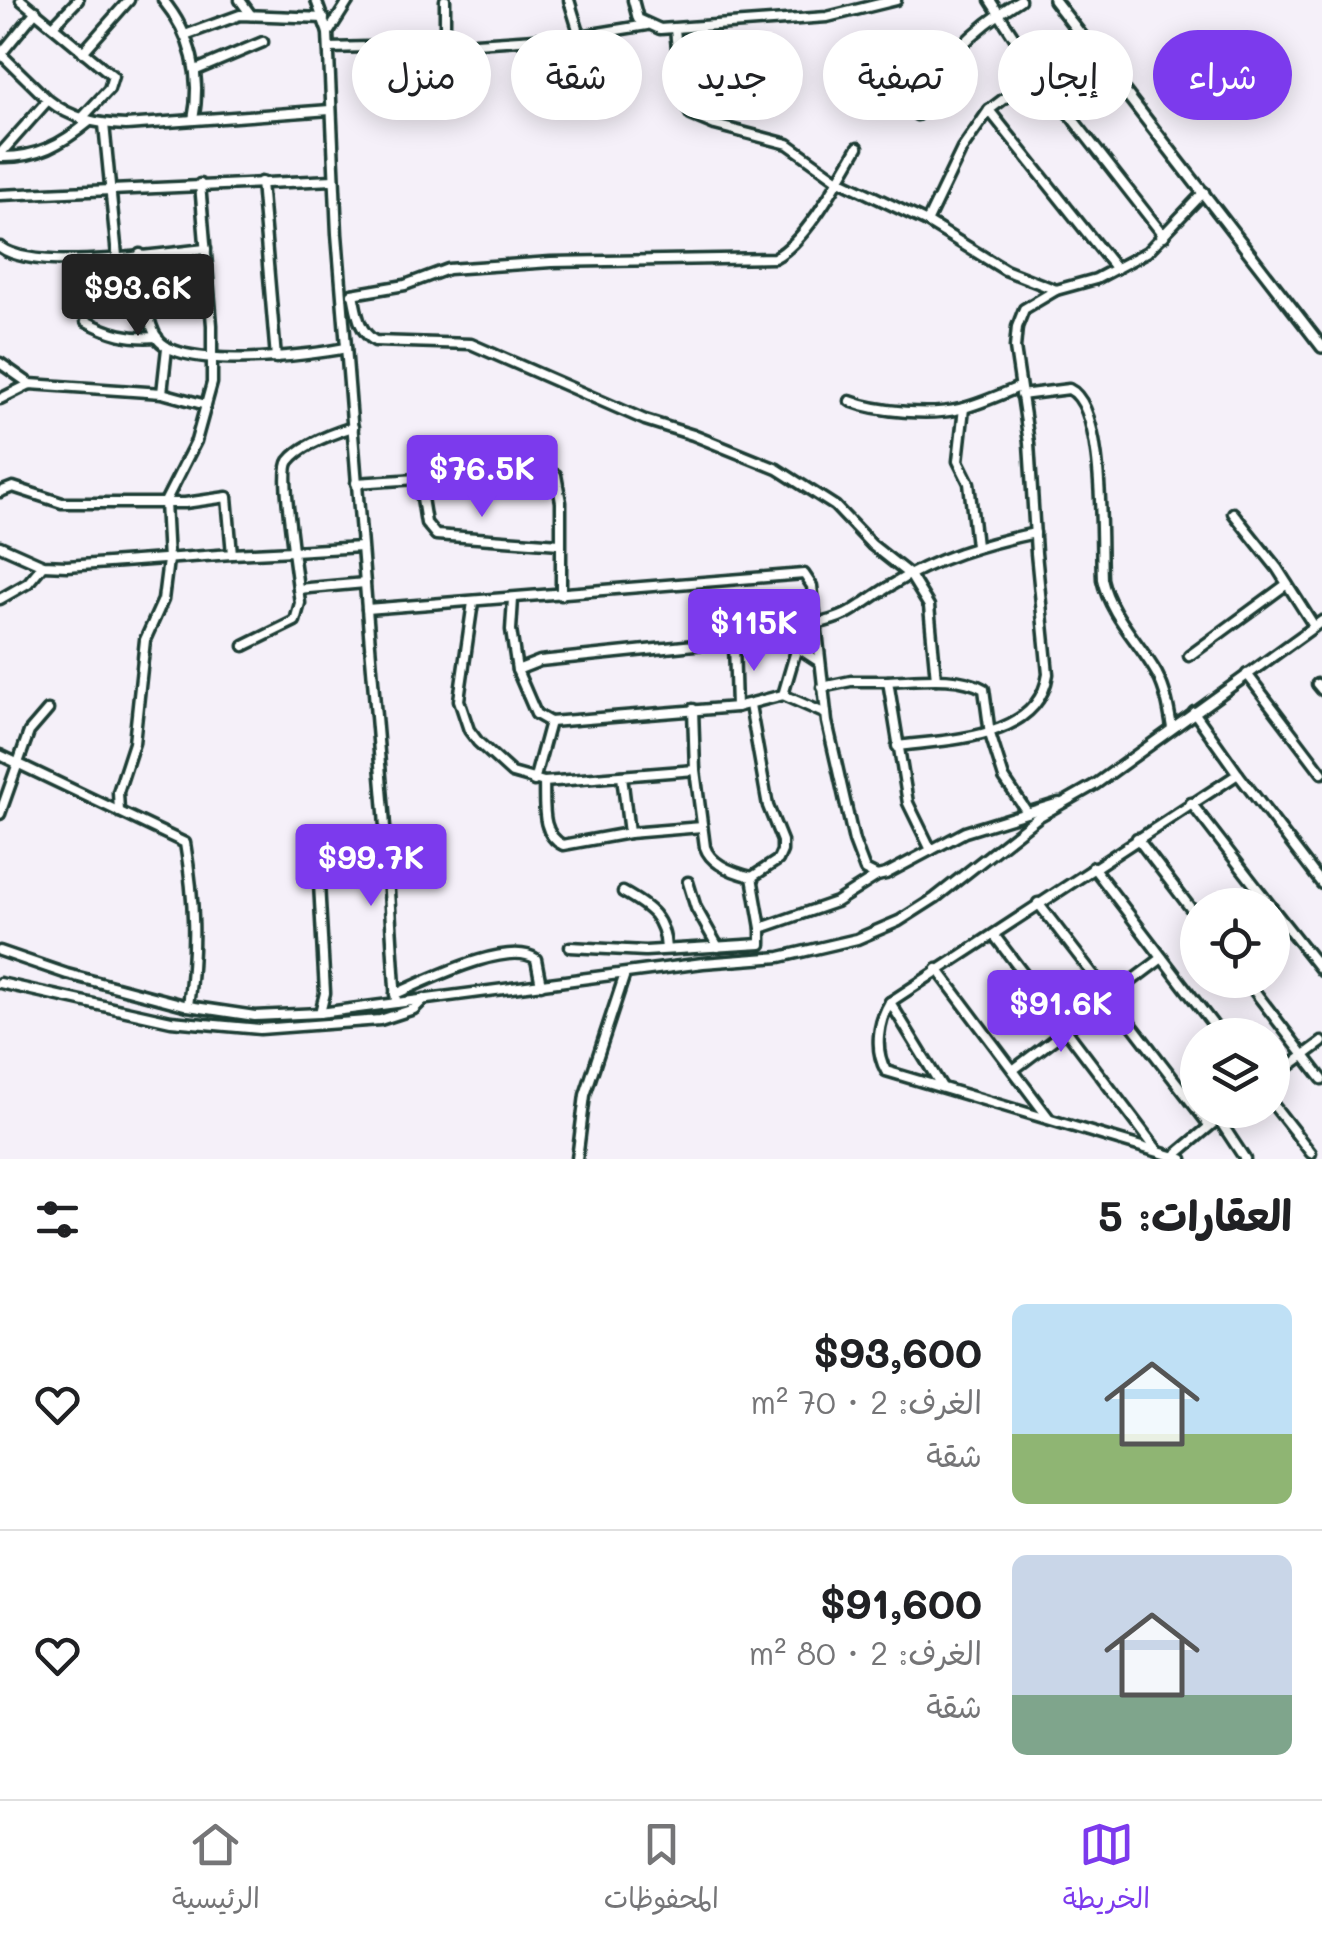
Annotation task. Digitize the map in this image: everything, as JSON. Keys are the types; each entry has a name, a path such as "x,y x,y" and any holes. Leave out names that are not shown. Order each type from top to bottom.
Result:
{"street":[{"path":"83,52 129,0"},
{"path":"163,0 185,34 196,70 193,120"},
{"path":"240,0 251,15"},
{"path":"316,0 328,34 342,295 396,998"},
{"path":"328,34 349,0"},
{"path":"445,0 445,30"},
{"path":"569,0 577,30"},
{"path":"633,0 638,19 660,30 826,17 896,0"},
{"path":"990,0 1008,30"},
{"path":"978,32 1020,0"},
{"path":"1054,0 1077,30"},
{"path":"53,26 73,2"},
{"path":"0,155 36,154 54,148 86,120 113,78 30,4 0,54 48,100 86,120 104,124 330,110"},
{"path":"185,34 230,17 324,18"},
{"path":"617,30 647,25"},
{"path":"674,29 682,98 691,114 714,125 788,144 838,179 927,222 1005,270 1056,290"},
{"path":"196,70 263,42"},
{"path":"328,48 352,47"},
{"path":"0,155 48,100"},
{"path":"1133,101 1322,347"},
{"path":"927,222 962,148 998,103"},
{"path":"989,110 1116,269"},
{"path":"1074,120 1164,236"},
{"path":"104,124 116,256"},
{"path":"342,295 405,285 448,269 552,262 774,258 788,249 818,210 858,147"},
{"path":"1,198 200,184 334,180"},
{"path":"261,182 276,358"},
{"path":"119,812 118,792 134,743 145,640 162,600 168,560 165,502 196,442 212,383 200,184"},
{"path":"897,746 990,734 1037,705 1046,690 1048,674 1030,443 1015,348 1017,327 1024,310 1056,290 1096,279 1147,252 1204,192"},
{"path":"0,247 20,257 62,262 206,249"},
{"path":"140,254 157,337 167,348 210,356 276,358 346,348"},
{"path":"353,294 359,322 376,342 471,344 644,420 777,469 835,506 910,575 928,606 936,679"},
{"path":"86,320 109,333 157,337"},
{"path":"162,394 167,348"},
{"path":"0,364 30,384 162,394 206,404"},
{"path":"0,399 30,384"},
{"path":"850,401 886,410 964,408 1020,391 1069,389 1086,402 1098,462 1106,596 1158,675 1172,728"},
{"path":"964,408 958,460 969,483 976,546"},
{"path":"244,646 295,621 300,603 286,466 290,459 324,436 354,427"},
{"path":"356,482 539,470 556,475 561,502 561,595"},
{"path":"419,479 426,523 436,535 560,544"},
{"path":"0,492 13,487 62,502 165,502 227,497 232,554"},
{"path":"396,998 424,1000 780,957 857,940 899,921 936,898 1060,803 1096,784 1318,624 1232,514"},
{"path":"815,624 852,613 910,575 976,546 1035,533"},
{"path":"0,546 43,565 66,566 361,548"},
{"path":"0,600 28,582 43,565"},
{"path":"367,609 804,574 812,586 826,714 860,860 865,870 878,876"},
{"path":"298,589 364,583"},
{"path":"1189,656 1288,584"},
{"path":"513,599 517,670 536,714 550,722 736,707 783,695 826,714"},
{"path":"473,602 460,687 462,714 487,753 512,773 539,782 695,770"},
{"path":"517,670 540,661 762,638 797,646 818,661"},
{"path":"734,642 736,707"},
{"path":"783,695 797,646"},
{"path":"1248,674 1322,773"},
{"path":"822,688 851,681 936,679 976,684 984,689 990,734 1004,778 1026,812"},
{"path":"888,682 908,803 930,850"},
{"path":"693,710 695,770 708,855 732,872 752,877 778,860 782,851 768,806 750,705"},
{"path":"0,814 29,732 48,710"},
{"path":"1194,712 1322,884"},
{"path":"550,722 539,782 547,830 555,841 563,845 629,833 702,827"},
{"path":"0,755 185,843 196,948 188,1006"},
{"path":"1205,1128 1177,1158 886,1070 880,1060 879,1038 883,1014 890,1002 1238,774"},
{"path":"622,776 629,833"},
{"path":"761,928 836,902 965,832 1060,803"},
{"path":"1191,803 1258,888"},
{"path":"1137,838 1180,894"},
{"path":"317,846 325,994 320,1013"},
{"path":"1093,867 1208,1018"},
{"path":"752,877 762,957"},
{"path":"688,882 696,908 718,947"},
{"path":"623,892 649,906 658,916 666,933 666,950"},
{"path":"1038,903 1180,1088"},
{"path":"1290,929 1322,971"},
{"path":"994,934 1160,1152"},
{"path":"570,947 666,950 760,944"},
{"path":"0,951 67,974 188,1006 255,1016 320,1013 396,998 494,956 516,952 528,952 536,959 541,985"},
{"path":"1013,1070 1162,958"},
{"path":"936,969 1049,1119"},
{"path":"578,1159 584,1096 625,974"},
{"path":"0,983 170,1020 260,1030 380,1020 414,1009 424,1000"},
{"path":"1260,998 1322,1079"},
{"path":"890,1002 942,1087"},
{"path":"1290,1065 1322,1042"},
{"path":"1290,1127 1310,1153"},
{"path":"1225,1128 1245,1159"}]}
